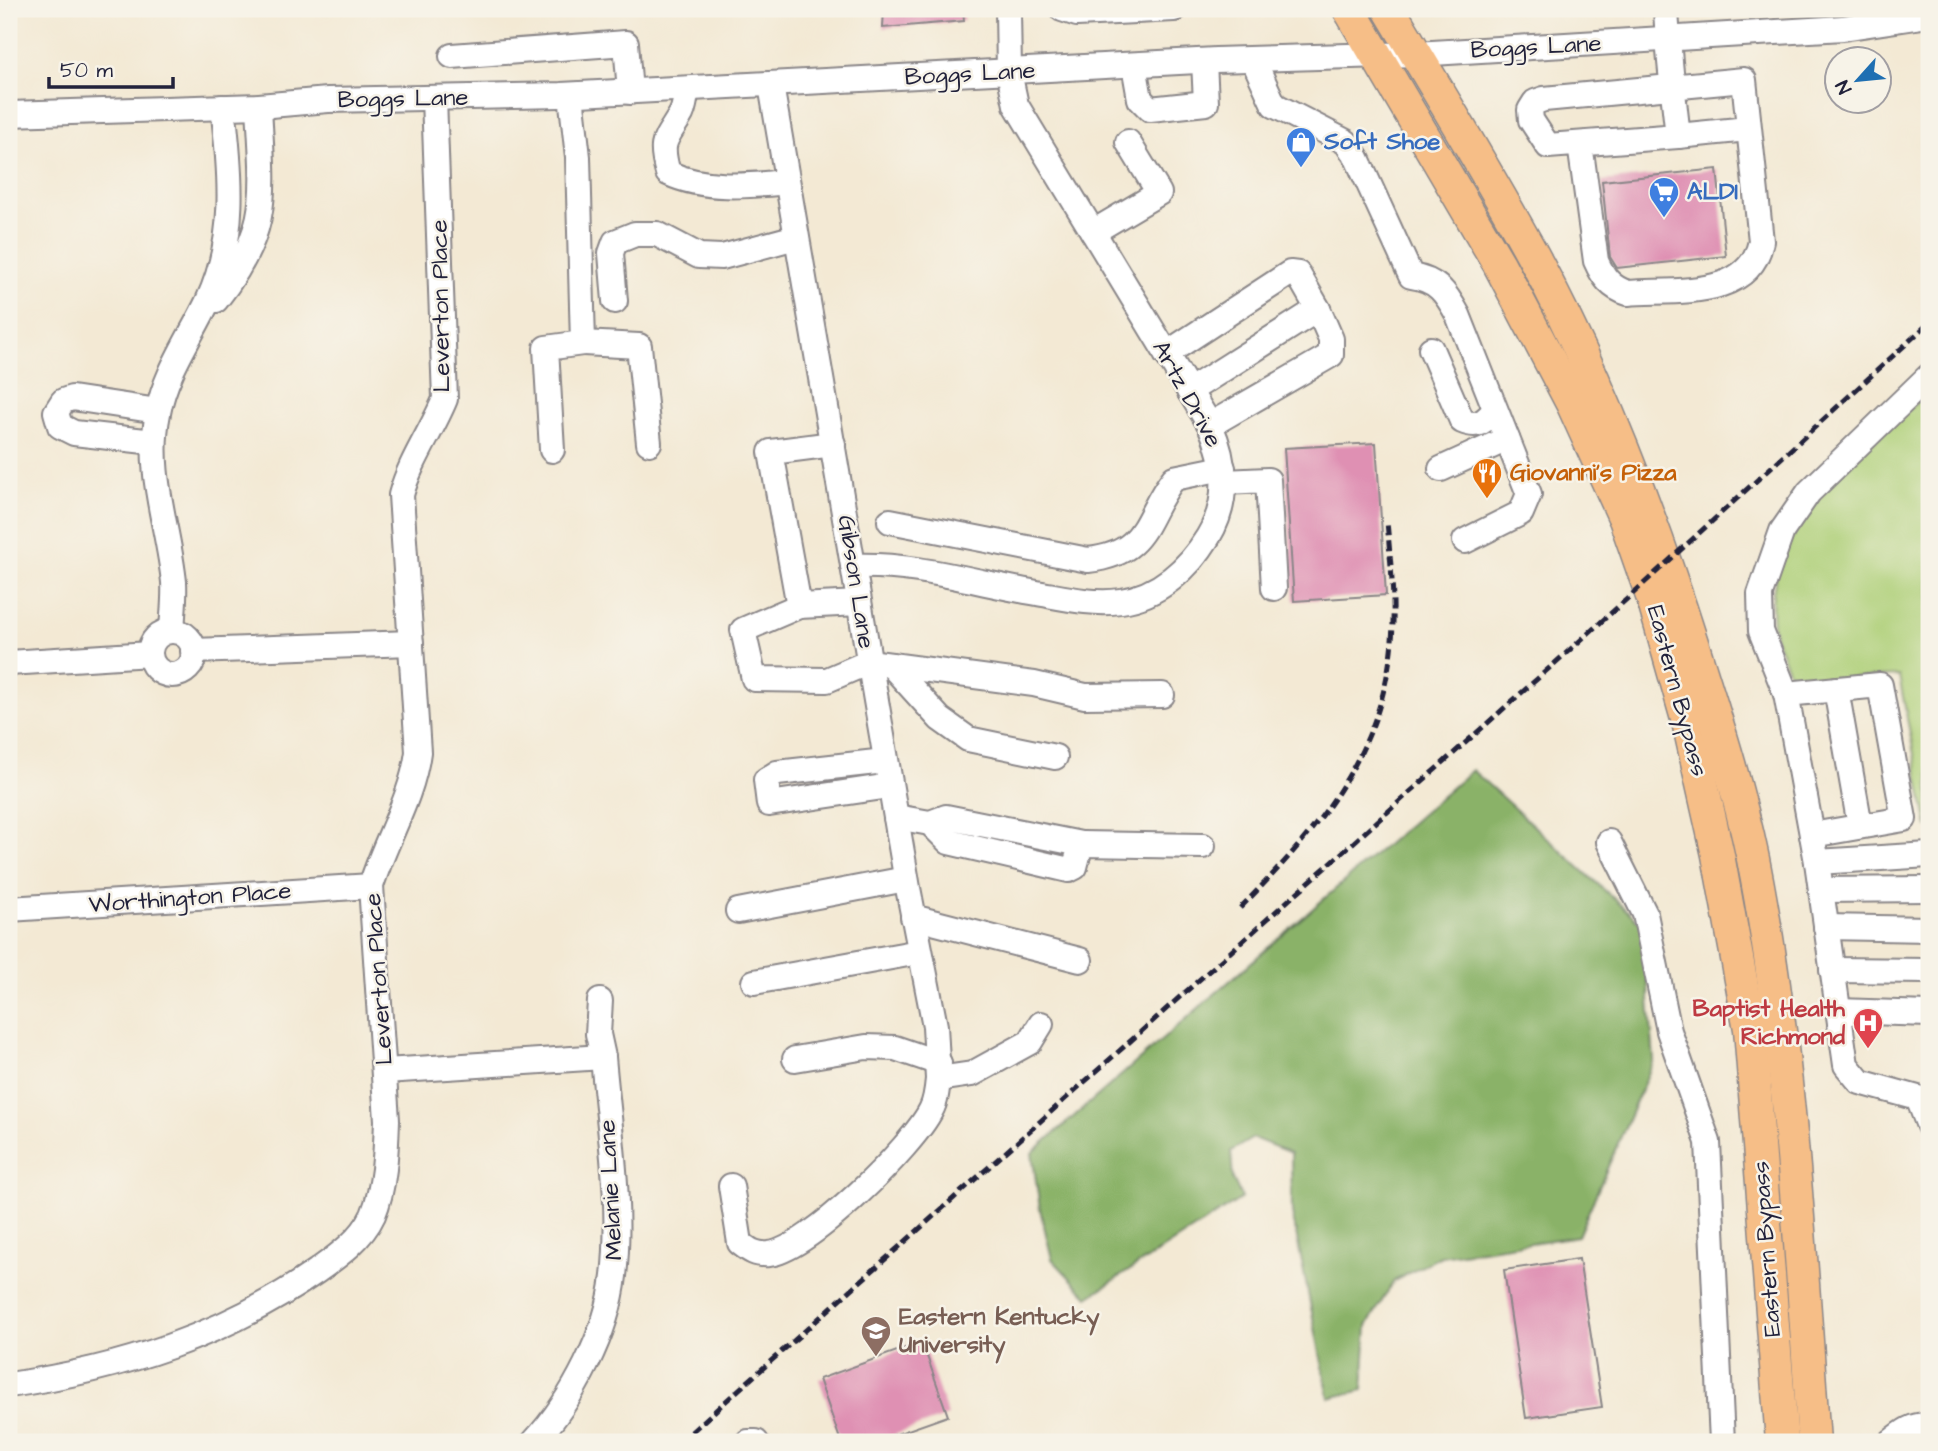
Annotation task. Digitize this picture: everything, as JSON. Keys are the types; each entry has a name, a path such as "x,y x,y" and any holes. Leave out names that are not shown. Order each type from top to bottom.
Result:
{"main road":[{"name":"Eastern Bypass","path":"1349,9 1499,264 1573,405 1625,519 1653,599 1692,739 1718,855 1750,1029 1782,1442"},
{"name":"Eastern Bypass","path":"1389,9 1532,254 1606,406 1668,567 1721,732 1752,858 1780,1026 1793,1153 1814,1442"}],"street":[{"name":"Artz Drive","path":"853,566 900,569 1072,600 1124,601 1158,588 1189,564 1211,532 1219,514 1223,475 1210,425 1016,104 1009,72 1007,9"},
{"path":"1062,9 1077,14 1174,9"},
{"path":"1666,9 1678,136"},
{"name":"Boggs Lane","path":"9,114 259,106 328,100 631,92 1204,61 1416,54 1843,28 1929,15"},
{"path":"453,55 626,43 631,92"},
{"path":"1253,59 1274,106 1346,142 1357,158 1411,276 1434,281 1452,305 1530,494 1521,513 1465,541"},
{"path":"1134,65 1140,99 1150,109 1206,103 1204,61"},
{"path":"1580,144 1592,244 1601,272 1609,283 1628,293 1713,286 1741,278 1758,257 1761,241 1744,80 1535,102 1530,110 1531,120 1548,146 1748,129"},
{"name":"Gibson Lane","path":"771,85 859,603 880,663 885,761 935,1026 938,1071"},
{"path":"687,89 681,115 666,132 664,158 668,173 690,184 755,185 787,182"},
{"path":"571,94 578,158 583,343"},
{"name":"Leverton Place","path":"9,1385 71,1376 159,1352 238,1320 295,1286 347,1249 373,1215 385,1157 385,1071 371,886 382,850 414,782 418,752 401,495 407,474 430,436 445,399 434,98"},
{"path":"201,315 245,261 258,229 262,181 259,106"},
{"path":"172,630 174,583 154,478 154,442 158,411 170,375 218,276 228,238 230,183 223,107"},
{"path":"1093,232 1159,193 1128,142"},
{"path":"615,301 611,253 615,242 635,234 657,234 699,256 722,257 796,237"},
{"path":"1166,354 1290,273 1298,274 1331,339 1331,355 1210,425"},
{"path":"1189,391 1318,309"},
{"path":"552,450 545,348 583,343 639,345 649,443"},
{"path":"1431,349 1462,421 1473,426 1481,424 1495,410"},
{"path":"1929,376 1809,492 1782,531 1765,573 1759,611 1767,652 1786,694 1821,890 1846,1065 1860,1082 1918,1098 1929,1126"},
{"path":"154,442 74,433 60,426 56,412 63,401 72,398 158,411"},
{"path":"1441,469 1507,439"},
{"path":"799,606 771,452 833,444"},
{"path":"890,521 1088,560 1108,558 1121,552 1147,528 1174,478 1223,475 1268,480 1275,588"},
{"path":"859,603 799,606 743,630 754,679 827,680 880,663 1034,684 1084,696 1162,695"},
{"path":"172,630 185,636 193,652 189,668 170,675 158,670 150,654 154,640 172,630"},
{"path":"193,652 411,643"},
{"path":"9,663 150,654"},
{"path":"880,663 940,719 968,739 1055,757"},
{"path":"1786,694 1880,685 1905,818 1812,835"},
{"path":"1836,689 1860,826"},
{"path":"885,761 777,773 766,780 769,804 890,786"},
{"path":"895,817 930,823 946,817 1081,844 1203,846"},
{"path":"1609,842 1645,914 1668,1031 1708,1142 1722,1442"},
{"path":"1816,862 1929,855"},
{"path":"738,911 906,879"},
{"name":"Worthington Place","path":"9,909 371,886"},
{"path":"1821,890 1929,889"},
{"path":"913,917 1080,960"},
{"path":"1826,927 1929,929"},
{"path":"754,982 919,952"},
{"path":"1832,970 1929,971"},
{"name":"Melanie Lane","path":"534,1442 552,1422 571,1392 604,1322 614,1276 615,1202 603,1057 598,1034 600,1001"},
{"path":"1838,1012 1929,1014"},
{"path":"795,1059 866,1047 895,1048 938,1071 972,1074 1030,1042 1041,1024"},
{"path":"385,1071 603,1057"},
{"path":"732,1186 740,1243 752,1253 770,1254 789,1248 812,1235 874,1178 930,1112 938,1071"},
{"path":"1891,1442 1904,1430 1920,1425 1929,1426"},
{"path":"748,1442 756,1442"}],"green space":[{"path":"1929,391 1928,827 1899,676 1792,680 1778,646 1773,625 1774,589 1783,555 1800,523 1822,493 1848,465"},
{"path":"1472,770 1643,925 1654,1060 1578,1236 1441,1256 1394,1281 1367,1326 1363,1390 1329,1398 1292,1213 1291,1153 1253,1138 1231,1151 1233,1179 1242,1198 1088,1297 1052,1259 1040,1209 1032,1153"}],"building":[{"path":"884,9 963,9 964,21 883,28"},
{"name":"ALDI","path":"1717,169 1726,256 1617,268 1610,257 1602,181"},
{"path":"1376,443 1386,595 1294,601 1284,448"},
{"path":"1579,1259 1602,1407 1526,1418 1504,1270"},
{"path":"922,1342 948,1416 874,1442 841,1442 819,1379"}],"railway":[{"path":"680,1442 1628,598 1929,323"},
{"path":"1240,908 1298,846 1323,814 1346,780 1379,707 1389,667 1393,623 1387,522"}],"place":[{"name":"Soft Shoe","path":"1301,169"},
{"name":"ALDI","path":"1664,219"},
{"name":"Giovanni's Pizza","path":"1487,500"},
{"name":"Baptist Health Richmond","path":"1868,1050"},
{"name":"Eastern Kentucky University","path":"876,1358"}]}
